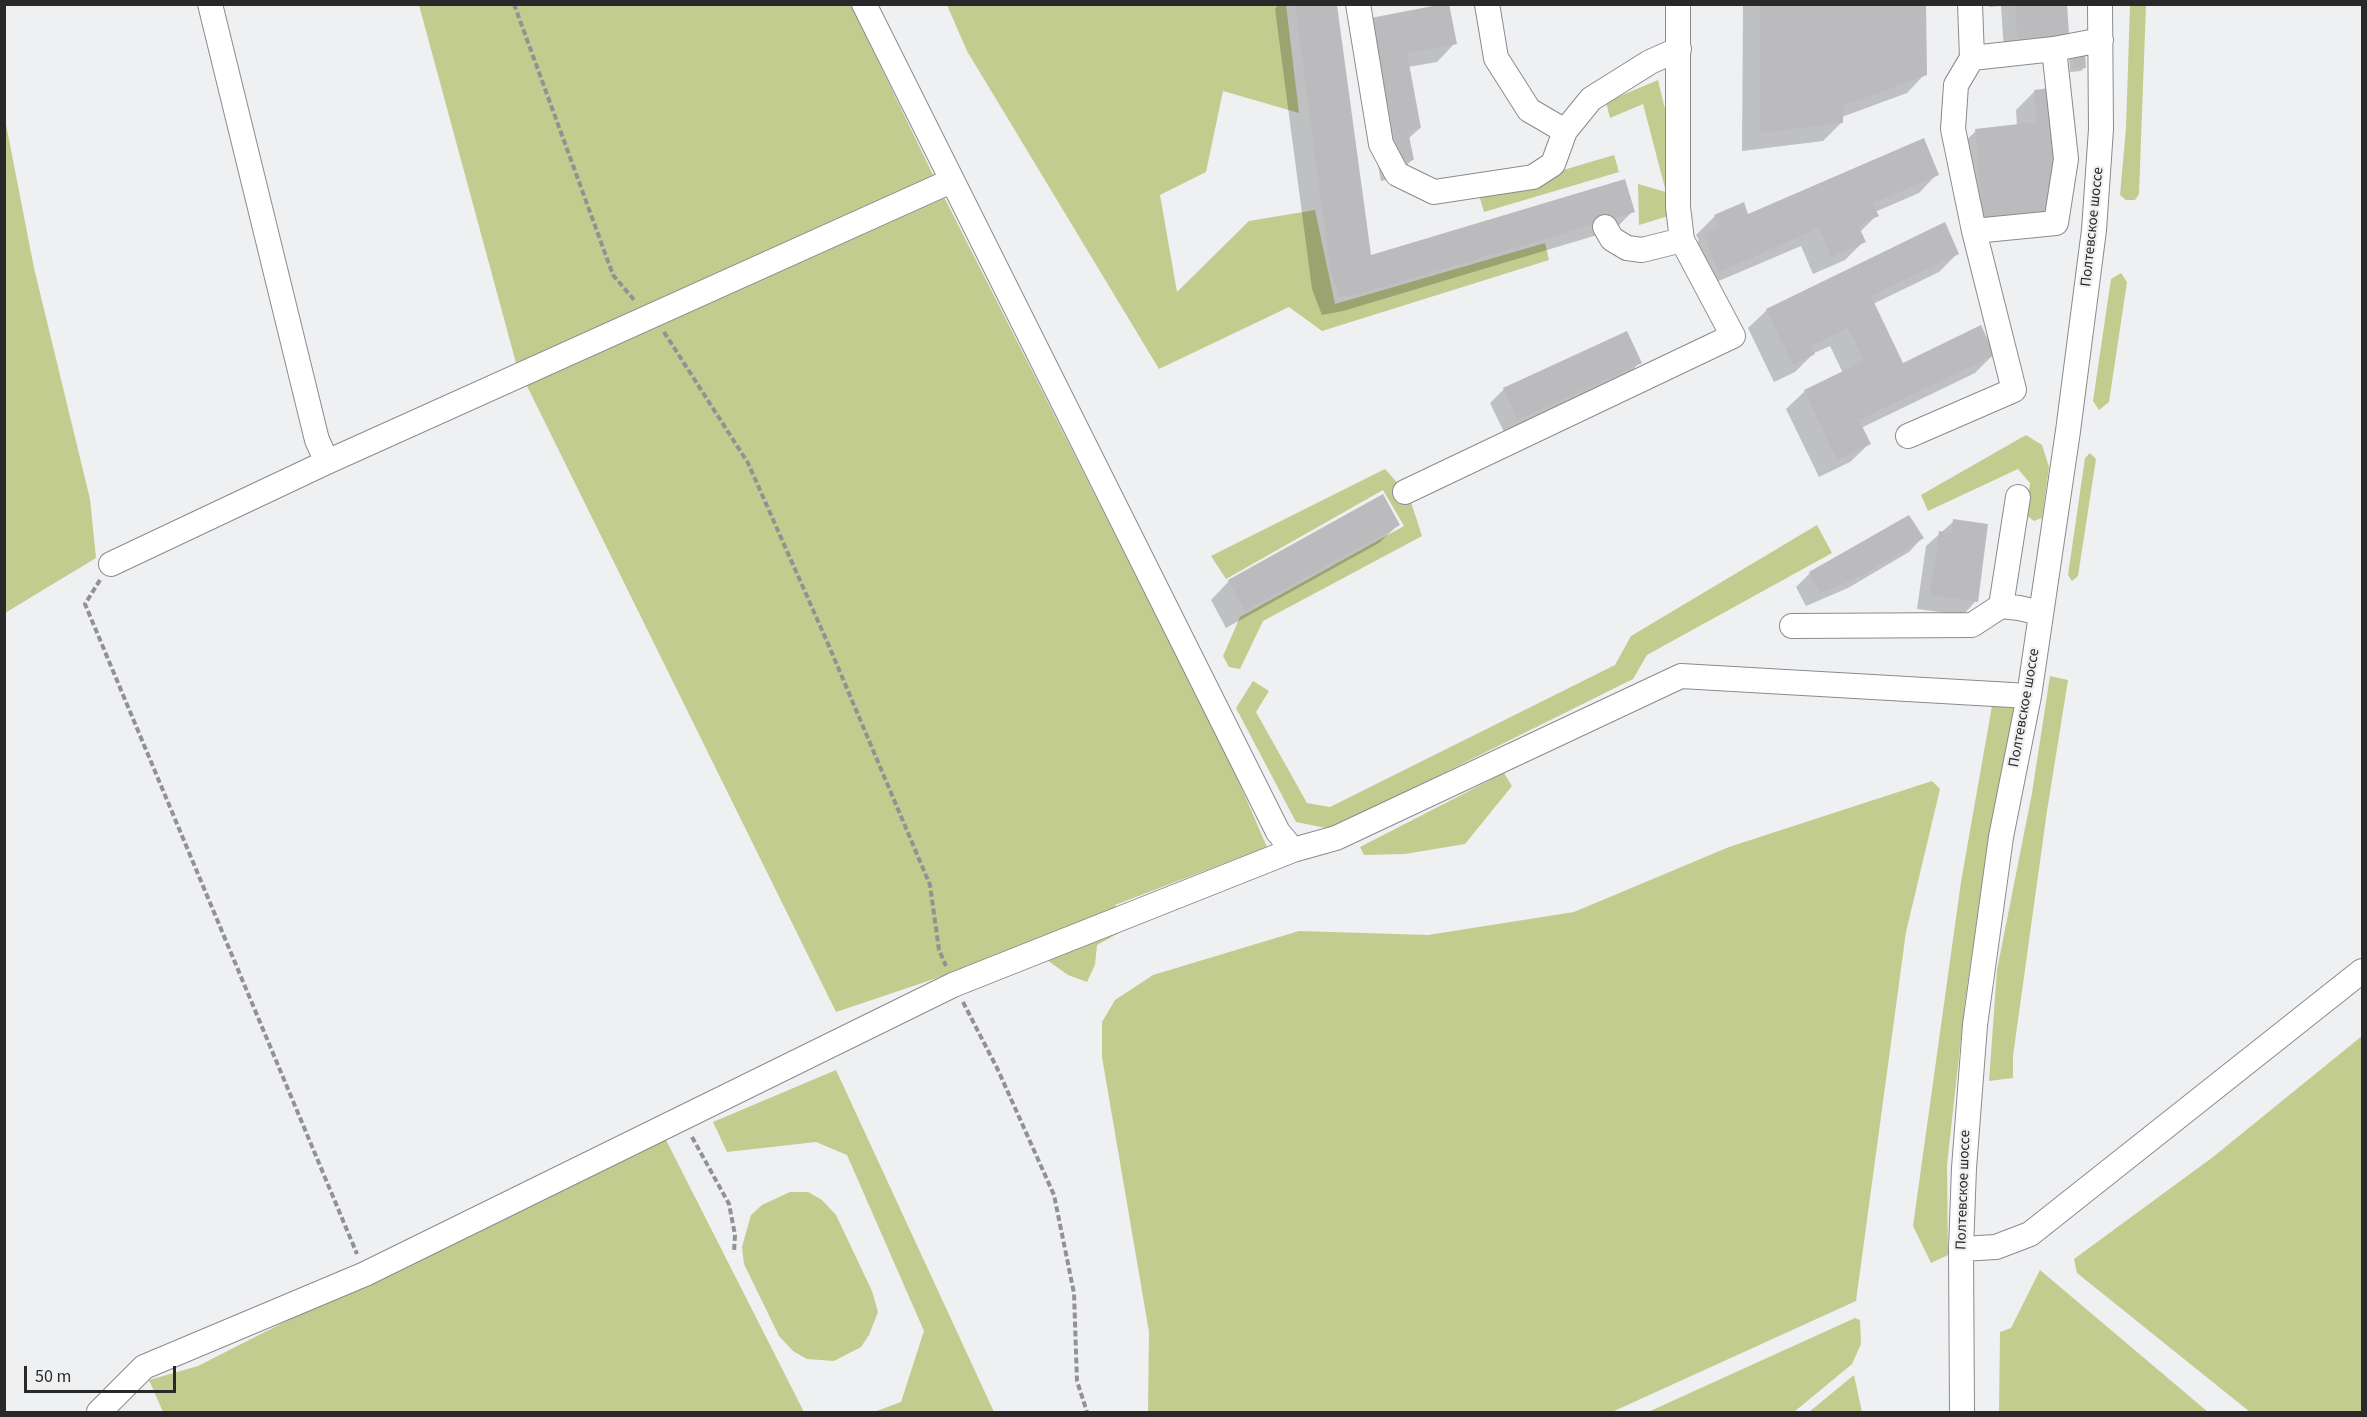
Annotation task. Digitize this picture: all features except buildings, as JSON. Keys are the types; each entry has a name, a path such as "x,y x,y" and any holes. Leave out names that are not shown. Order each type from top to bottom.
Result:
{"street":[{"path":"210,4 317,440 327,462"},
{"path":"864,4 1278,832 1293,850"},
{"path":"1358,4 1381,144 1397,174 1434,192 1533,177 1553,164 1565,131 1591,99 1650,62 1679,49"},
{"path":"1487,4 1496,58 1529,110 1565,131"},
{"path":"1405,492 1733,336 1682,240 1678,207 1678,4"},
{"path":"1908,436 2014,390 1974,231 1953,129 1956,85 1972,58 1970,4"},
{"name":"Полтевское шоссе","path":"1962,1413 1961,1249 1969,1093 1981,974 2001,837 2029,696 2068,431 2094,230 2101,129 2100,4"},
{"path":"1972,58 2054,49 2101,40"},
{"path":"1974,231 2056,223 2066,159 2054,49"},
{"path":"111,564 327,462 951,181"},
{"path":"1605,227 1612,239 1627,248 1642,250 1682,240"},
{"path":"2001,606 2018,497"},
{"path":"1792,626 1972,625 2001,606 2041,613"},
{"path":"99,1413 144,1367 365,1274 953,985 1293,850 1336,838 1681,676 2029,696"},
{"path":"1961,1249 1996,1247 2030,1234 2362,971"}],"path":[{"path":"514,4 613,275 629,295 654,316 753,474 930,885 939,950 953,985 998,1070 1054,1196 1074,1293 1077,1381 1087,1413"},
{"path":"111,564 85,604 365,1274"},
{"path":"681,1118 729,1204 734,1227 734,1253"}],"green space":[{"path":"419,5 851,5 934,177 731,272 516,363"},
{"path":"947,5 1286,5 1299,113 1223,91 1206,172 1160,195 1177,292 1249,221 1315,210 1335,304 1545,243 1549,260 1322,331 1289,307 1159,369 967,51"},
{"path":"2130,5 2146,5 2139,194 2135,200 2126,200 2120,195 2126,128"},
{"path":"1658,80 1675,150 1675,214 1639,225 1638,184 1666,192 1643,104 1610,118 1606,102"},
{"path":"5,119 34,268 90,499 96,558 5,613"},
{"path":"1614,155 1619,172 1484,212 1479,195"},
{"path":"942,193 1232,766 1267,847 1115,905 1121,915 1119,933 1097,945 1095,965 1087,982 1068,975 1047,960 1044,937 943,976 836,1012 526,384"},
{"path":"2121,273 2127,282 2109,402 2099,410 2093,401 2111,279"},
{"path":"2026,435 2042,445 2049,467 2042,518 2034,521 2026,515 2030,483 2018,469 1928,511 1921,495"},
{"path":"2090,453 2096,459 2078,576 2072,581 2068,575 2085,458"},
{"path":"1385,469 1409,496 1422,536 1263,621 1240,669 1229,667 1223,656 1240,617 1404,526 1383,490 1226,579 1211,556"},
{"path":"1817,525 1832,553 1647,655 1633,679 1331,829 1296,822 1236,708 1253,681 1269,691 1256,712 1307,803 1330,807 1615,665 1631,636"},
{"path":"2050,676 2068,680 2047,811 2013,1056 2013,1078 1989,1081 1997,970 2032,793"},
{"path":"2015,705 1984,870 1965,1002 1947,1165 1948,1255 1931,1263 1913,1226 1961,882 1992,706"},
{"path":"1504,773 1512,786 1465,844 1405,854 1364,855 1360,847"},
{"path":"1932,781 1940,789 1906,932 1856,1301 1612,1412 1148,1412 1149,1332 1102,1057 1102,1022 1115,1000 1153,975 1299,931 1428,935 1574,912 1729,847"},
{"path":"2362,1036 2362,1412 2250,1412 2077,1273 2074,1259 2213,1157"},
{"path":"836,1070 994,1412 874,1412 901,1402 924,1331 847,1155 816,1142 727,1152 713,1122"},
{"path":"666,1140 804,1412 163,1412 149,1380 198,1366 369,1279"},
{"path":"790,1192 808,1192 822,1200 836,1215 872,1291 878,1312 869,1335 861,1347 834,1361 807,1359 793,1351 779,1336 744,1264 742,1247 751,1215 762,1205"},
{"path":"2040,1270 2208,1412 1999,1412 2000,1332 2011,1328"},
{"path":"1855,1318 1860,1320 1861,1344 1852,1364 1794,1412 1648,1412"},
{"path":"1854,1375 1862,1412 1809,1412"}]}
